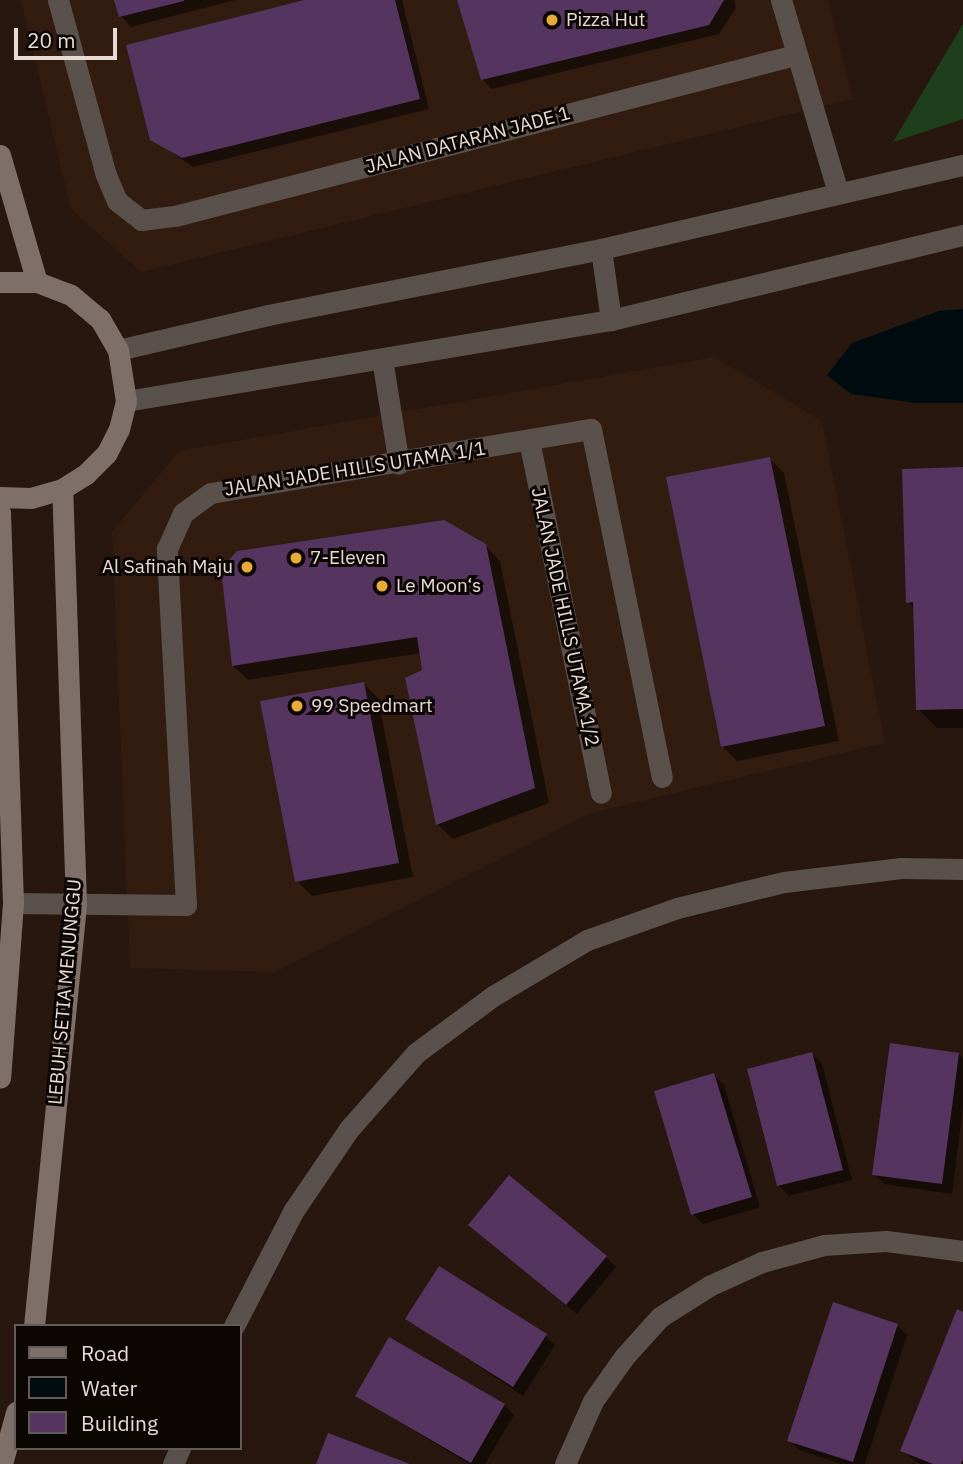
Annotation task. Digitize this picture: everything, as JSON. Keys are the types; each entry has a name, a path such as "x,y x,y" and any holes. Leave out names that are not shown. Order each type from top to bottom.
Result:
{"street":[{"name":"JALAN DATARAN JADE 1","path":"58,0 106,175 117,201 141,219 175,216 795,55"},
{"path":"781,0 795,55 838,193"},
{"path":"0,155 37,282"},
{"path":"118,350 268,315 601,249 963,164"},
{"path":"126,401 611,320 963,235"},
{"path":"601,249 611,320"},
{"path":"0,282 37,282 71,295 100,319 118,350 126,401 119,429 106,454 86,474 62,489 31,498 0,497"},
{"path":"382,359 399,464"},
{"name":"JALAN JADE HILLS UTAMA 1/1","path":"76,904 186,905 167,549 183,513 211,493 399,464 591,429 662,776"},
{"name":"JALAN JADE HILLS UTAMA 1/2","path":"529,440 601,793"},
{"name":"LEBUH SETIA MENUNGGU","path":"34,1324 76,904 62,489"},
{"path":"0,512 13,903 0,1078"},
{"path":"235,1324 294,1210 349,1129 416,1053 493,996 587,940 677,908 784,882 901,868 963,869"},
{"path":"13,903 76,904"},
{"path":"565,1464 593,1401 624,1357 660,1317 709,1286 762,1262 824,1245 886,1241 963,1251"},
{"path":"2,1464 14,1419"}],"shaded area":[{"path":"21,0 828,0 853,99 141,272 71,209"},
{"path":"715,357 822,421 885,743 591,813 275,972 130,968 112,532 179,451"}],"green space":[{"path":"963,24 963,119 893,142"}],"water":[{"path":"963,309 963,403 916,403 851,394 827,375 852,343 939,311"}],"building":[{"path":"114,0 184,0 184,1 119,17"},
{"path":"304,0 395,0 420,99 182,158 150,140 126,45"},
{"path":"457,0 724,0 709,25 481,80"},
{"path":"770,457 825,726 721,747 666,477"},
{"path":"963,467 963,709 916,710 913,602 906,603 902,469"},
{"path":"444,520 486,544 535,788 436,825 405,678 422,670 417,637 232,666 221,569 237,551"},
{"path":"364,682 399,863 295,882 260,701"},
{"path":"890,1043 959,1053 942,1184 872,1175"},
{"path":"812,1052 843,1170 777,1186 747,1069"},
{"path":"714,1073 752,1197 691,1215 654,1091"},
{"path":"509,1175 607,1256 566,1305 468,1225"},
{"path":"439,1266 547,1334 513,1387 405,1319"},
{"path":"833,1302 898,1324 853,1462 787,1441"},
{"path":"957,1309 963,1312 963,1460 961,1464 933,1464 900,1451"},
{"path":"389,1337 505,1404 471,1463 355,1396"},
{"path":"328,1433 410,1464 316,1464"}],"place":[{"name":"Pizza Hut","path":"552,20"},
{"name":"7-Eleven","path":"296,558"},
{"name":"Al Safinah Maju","path":"247,567"},
{"name":"Le Moon‘s","path":"382,586"},
{"name":"99 Speedmart","path":"297,706"}]}
